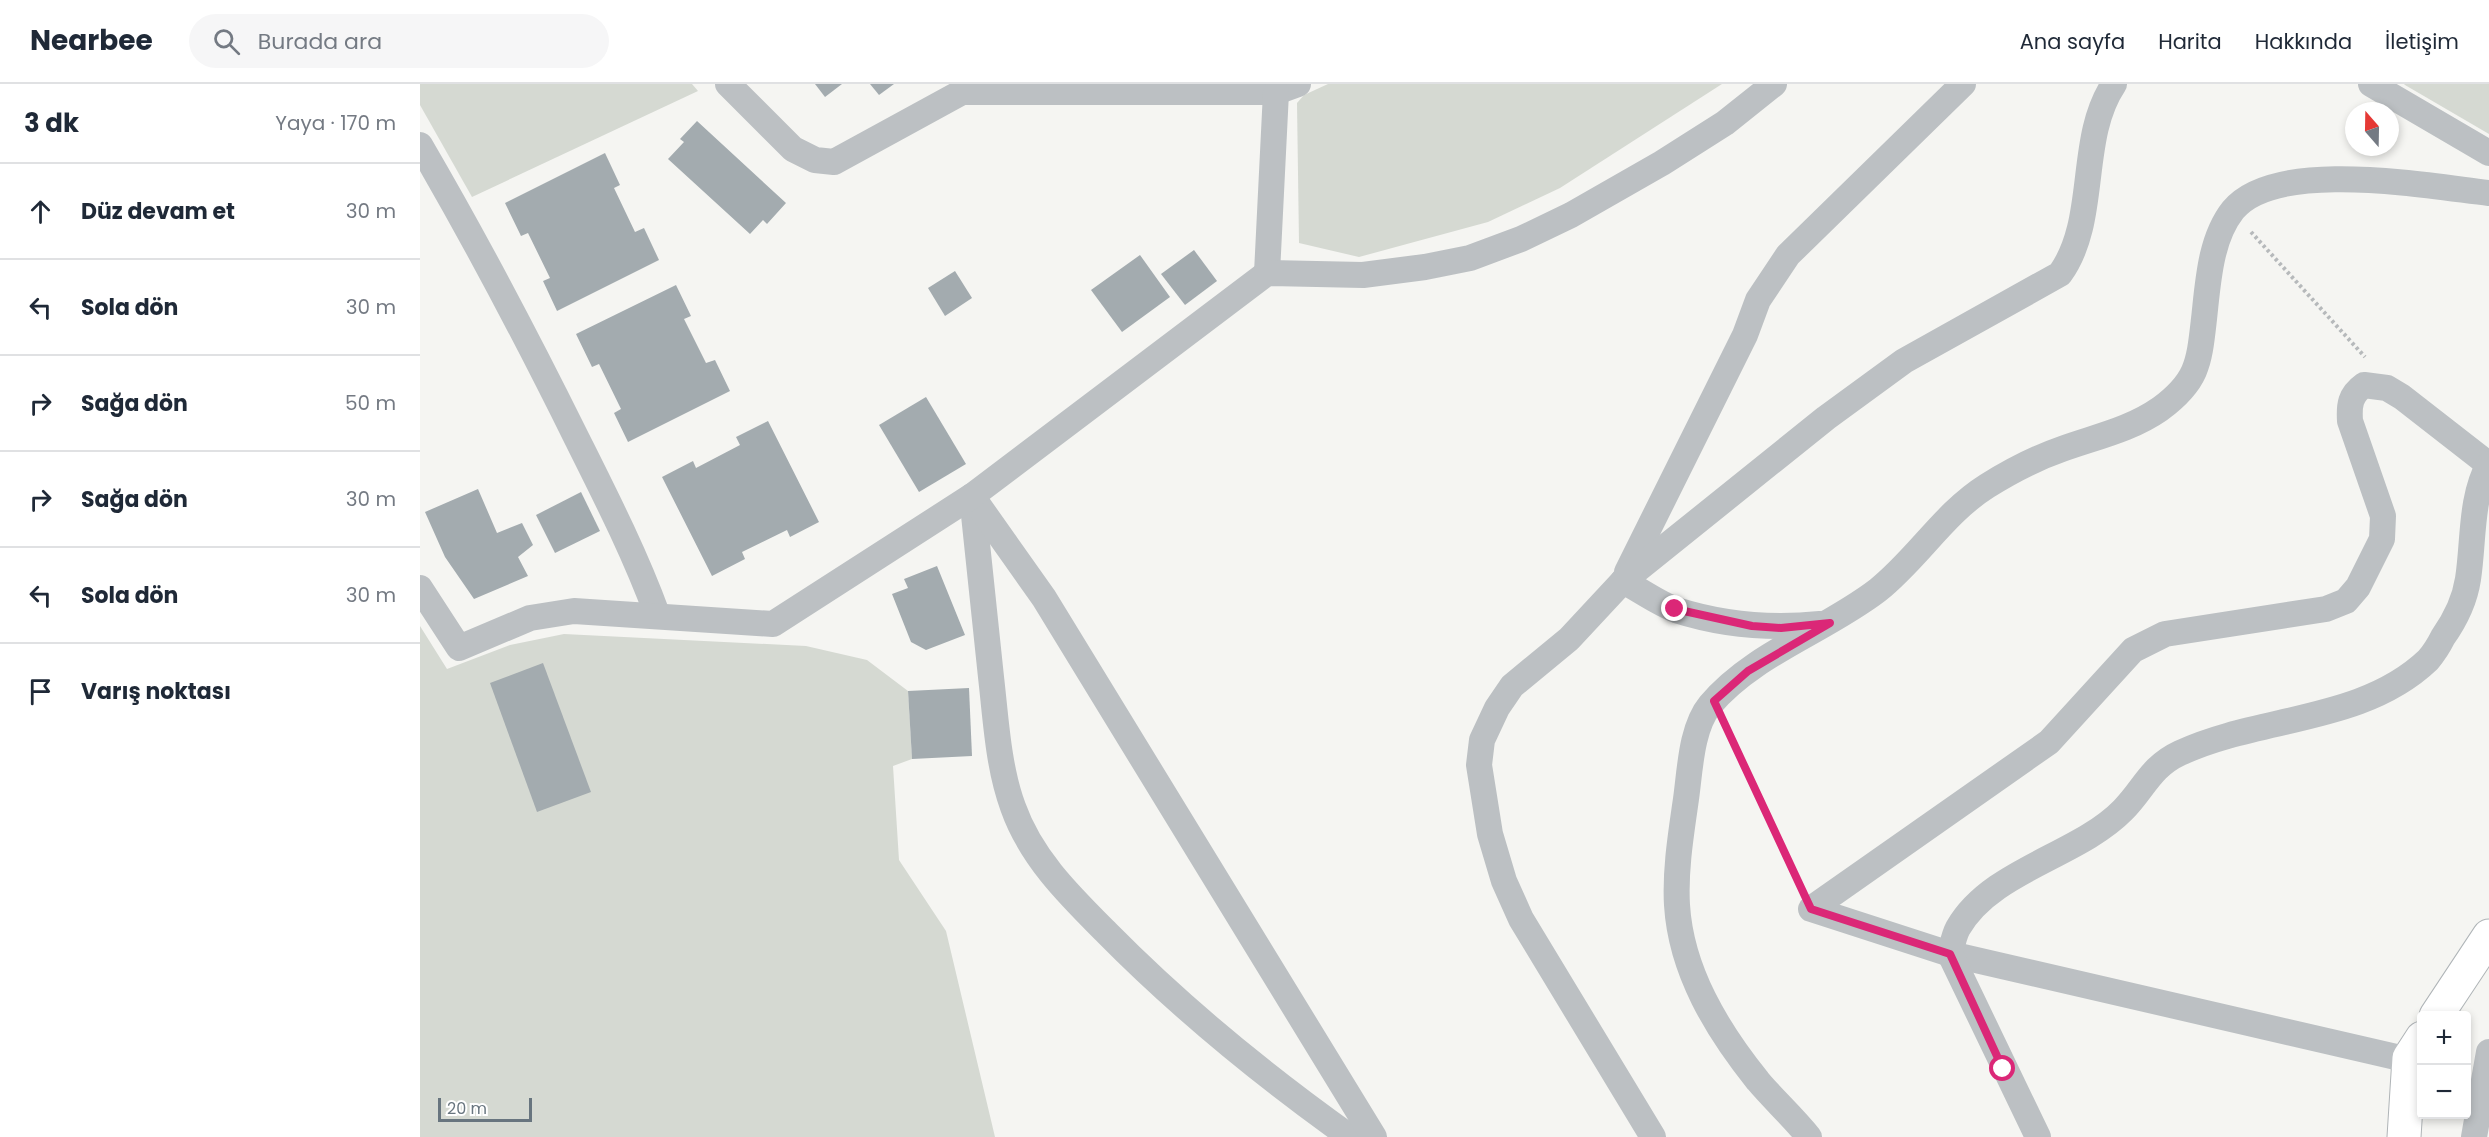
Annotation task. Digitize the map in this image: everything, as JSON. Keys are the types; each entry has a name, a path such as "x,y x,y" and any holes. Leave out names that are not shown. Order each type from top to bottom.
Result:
{"main road":[{"path":"2439,1011 2489,936"},
{"path":"2404,1137 2417,1053"}],"street":[{"path":"728,84 793,148 815,160 834,162 967,88 1287,88 1267,273"},
{"path":"420,588 459,648 530,618 574,610 657,614 773,624 972,496 1267,273 1364,275 1425,267 1470,258 1521,239 1571,215 1662,163 1725,123 1774,84"},
{"path":"1623,581 1745,335 1758,300 1773,274 1806,235 1963,84"},
{"path":"1653,1137 1521,919 1504,881 1490,834 1479,765 1482,740 1497,708 1512,686 1569,639 1623,581 1826,418 1904,361 2060,274 2073,253 2101,109 2114,84"},
{"path":"2371,84 2489,153"},
{"path":"420,145 560,404 629,545 657,614"},
{"path":"1809,1137 1759,1082 1724,1032 1696,986 1683,947 1677,905 1678,857 1699,730 1706,710 1748,671 1830,623 1897,573 1963,502 2037,458 2139,422 2184,388 2196,372 2211,269 2223,225 2232,212 2258,190 2310,180 2345,180 2489,193"},
{"path":"1811,909 2049,742 2133,650 2164,634 2326,609 2346,601 2358,587 2382,539 2382,516 2350,421 2349,405 2355,392 2364,385 2386,388 2402,397 2488,464 2477,495 2468,581 2461,604 2431,657 2410,676 2388,690 2349,704 2181,752 2160,764 2124,810 2096,832 1993,891 1972,910 1958,928 1950,954 2038,1137"},
{"path":"972,496 999,746 1012,806 1026,837 1056,882 1207,1028 1271,1081 1350,1137"},
{"path":"972,496 1044,598 1374,1137"},
{"path":"1623,581 1675,609 1722,621 1781,628 1830,623"},
{"path":"1811,909 1950,954 2417,1053"},
{"path":"2474,1137 2479,1085 2489,1052"}],"path":[{"path":"2232,212 2367,359"},
{"path":"1714,701 1811,909"}],"shaded area":[{"path":"420,84 692,84 698,91 472,197 420,105"},
{"path":"1328,84 1722,84 1560,188 1488,222 1359,257 1299,243 1297,103 1304,95"},
{"path":"2489,84 2489,134 2405,85"},
{"path":"420,626 447,669 510,645 564,634 806,646 867,660 908,691 912,759 893,766 899,860 946,931 995,1137 420,1137"}],"building":[{"path":"815,84 842,84 825,97"},
{"path":"870,84 894,84 879,95"},
{"path":"697,121 786,203 767,224 763,220 750,234 668,159 684,142 680,139"},
{"path":"605,153 620,185 614,188 635,232 644,228 659,260 557,311 543,281 550,278 528,233 521,236 505,203"},
{"path":"1194,250 1217,281 1185,305 1161,274"},
{"path":"1140,255 1170,297 1122,332 1091,290"},
{"path":"955,271 972,298 945,316 928,288"},
{"path":"676,285 691,316 684,319 706,363 715,360 730,391 628,442 614,413 621,409 599,364 592,367 576,334"},
{"path":"926,397 966,464 919,492 879,425"},
{"path":"768,421 819,522 790,537 787,530 742,552 745,559 712,576 662,477 693,461 696,468 740,445 736,437"},
{"path":"478,489 497,533 522,523 533,545 518,557 528,576 474,599 445,557 425,512"},
{"path":"581,492 600,531 555,553 536,515"},
{"path":"937,566 965,635 926,650 911,642 892,594 908,588 904,579"},
{"path":"543,663 591,792 537,812 490,683"},
{"path":"969,688 972,756 912,759 908,691"}],"route":[{"path":"1675,609 1752,626 1781,628 1830,623 1748,671 1714,701 1811,909 1950,954 2003,1069"}]}
